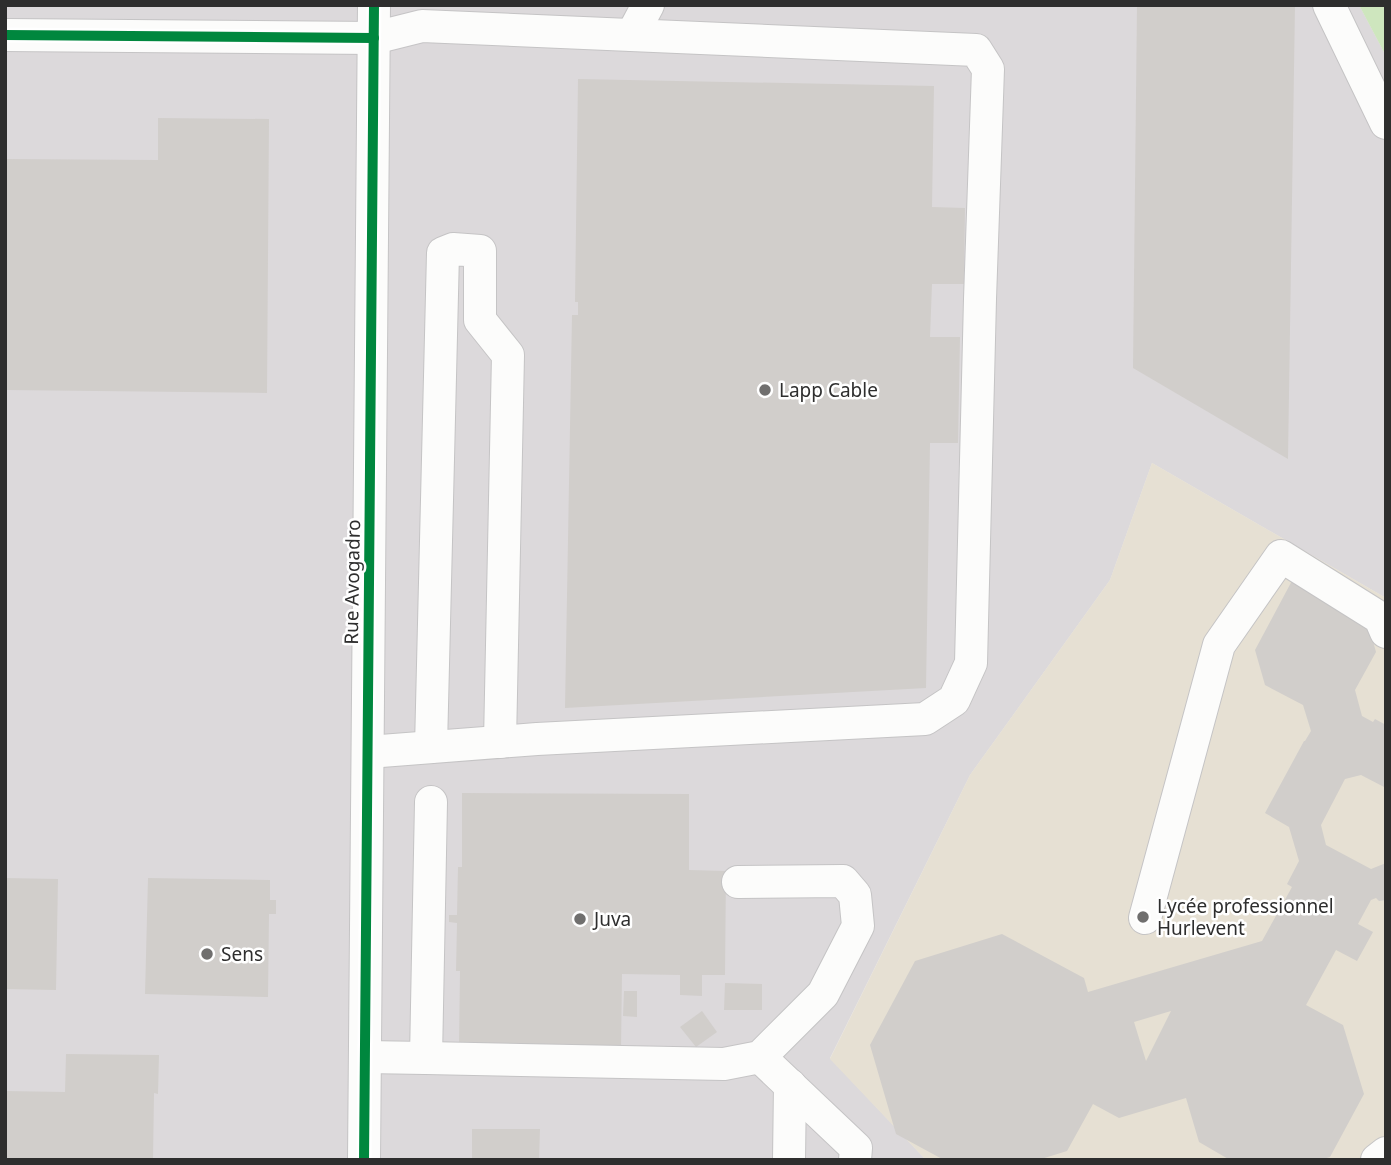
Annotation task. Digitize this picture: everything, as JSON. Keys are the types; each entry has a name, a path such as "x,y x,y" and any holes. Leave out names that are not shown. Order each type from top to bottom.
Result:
{"street":[{"name":"Rue Avogadro","path":"364,1160 374,5"},
{"path":"632,35 648,5"},
{"path":"1329,5 1386,123"},
{"path":"5,36 374,38 422,26 976,50 988,69 971,663 954,700 925,719 500,742 368,752"},
{"path":"431,747 443,253 453,249 480,251 480,320 508,355 500,742"},
{"path":"1145,918 1219,645 1281,556 1380,618 1386,632"},
{"path":"426,1058 431,802"},
{"path":"365,1057 724,1064 760,1057 823,994 858,926 855,895 843,881 738,882"},
{"path":"760,1057 856,1148 855,1160"},
{"path":"789,1160 790,1085"},
{"path":"1377,1160 1386,1153"}],"shaded area":[{"path":"5,5 1359,5 1386,56 1386,598 1152,463 1110,580 970,775 830,1058 926,1160 5,1160"},
{"name":"Lycée professionnel Hurlevent","path":"1152,463 1386,598 1386,1160 926,1160 830,1059 970,775 1110,580"}],"green space":[{"path":"1359,5 1386,5 1386,56"}],"building":[{"path":"1137,5 1295,5 1288,459 1133,368"},
{"name":"Lapp Cable","path":"578,79 934,86 932,207 965,208 964,284 932,284 930,337 960,337 958,443 930,443 926,688 565,708 572,315 578,315 578,302 575,302"},
{"path":"158,118 269,119 267,393 5,390 5,159 158,160"},
{"path":"1294,577 1366,616 1376,652 1355,690 1362,716 1386,725 1386,788 1361,775 1345,779 1321,825 1326,845 1371,869 1386,863 1386,900 1371,900 1358,924 1373,932 1357,961 1336,950 1306,1005 1343,1025 1364,1094 1330,1157 1320,1160 1230,1160 1199,1142 1186,1098 1119,1118 1093,1104 1067,1151 1038,1160 944,1160 896,1134 870,1045 915,961 1002,934 1084,978 1088,992 1262,941 1292,887 1287,884 1299,861 1289,827 1265,813 1311,731 1303,705 1265,685 1255,650","holes":["1171,1011 1146,1061 1134,1022"]},
{"name":"Juva","path":"462,793 689,794 689,870 726,871 725,975 702,975 702,996 680,995 680,975 622,974 621,1050 459,1047 460,971 456,971 457,923 449,922 449,915 457,915 458,867 462,867"},
{"path":"5,878 58,879 56,990 5,989"},
{"name":"Sens","path":"148,878 270,880 270,900 276,900 276,914 269,914 268,997 145,994"},
{"path":"725,983 762,984 762,1010 724,1010"},
{"path":"624,991 637,991 637,1017 623,1016"},
{"path":"702,1011 717,1032 696,1047 680,1027"},
{"path":"66,1054 159,1055 158,1094 154,1093 153,1160 5,1160 5,1091 65,1092"},
{"path":"472,1129 540,1129 539,1160 472,1160"}],"cycle path":[{"path":"364,1160 374,5"},
{"path":"5,35 374,38"}],"place":[{"name":"Lapp Cable","path":"765,390"},
{"name":"Lycée professionnel Hurlevent","path":"1143,917"},
{"name":"Juva","path":"580,919"},
{"name":"Sens","path":"207,954"}]}
